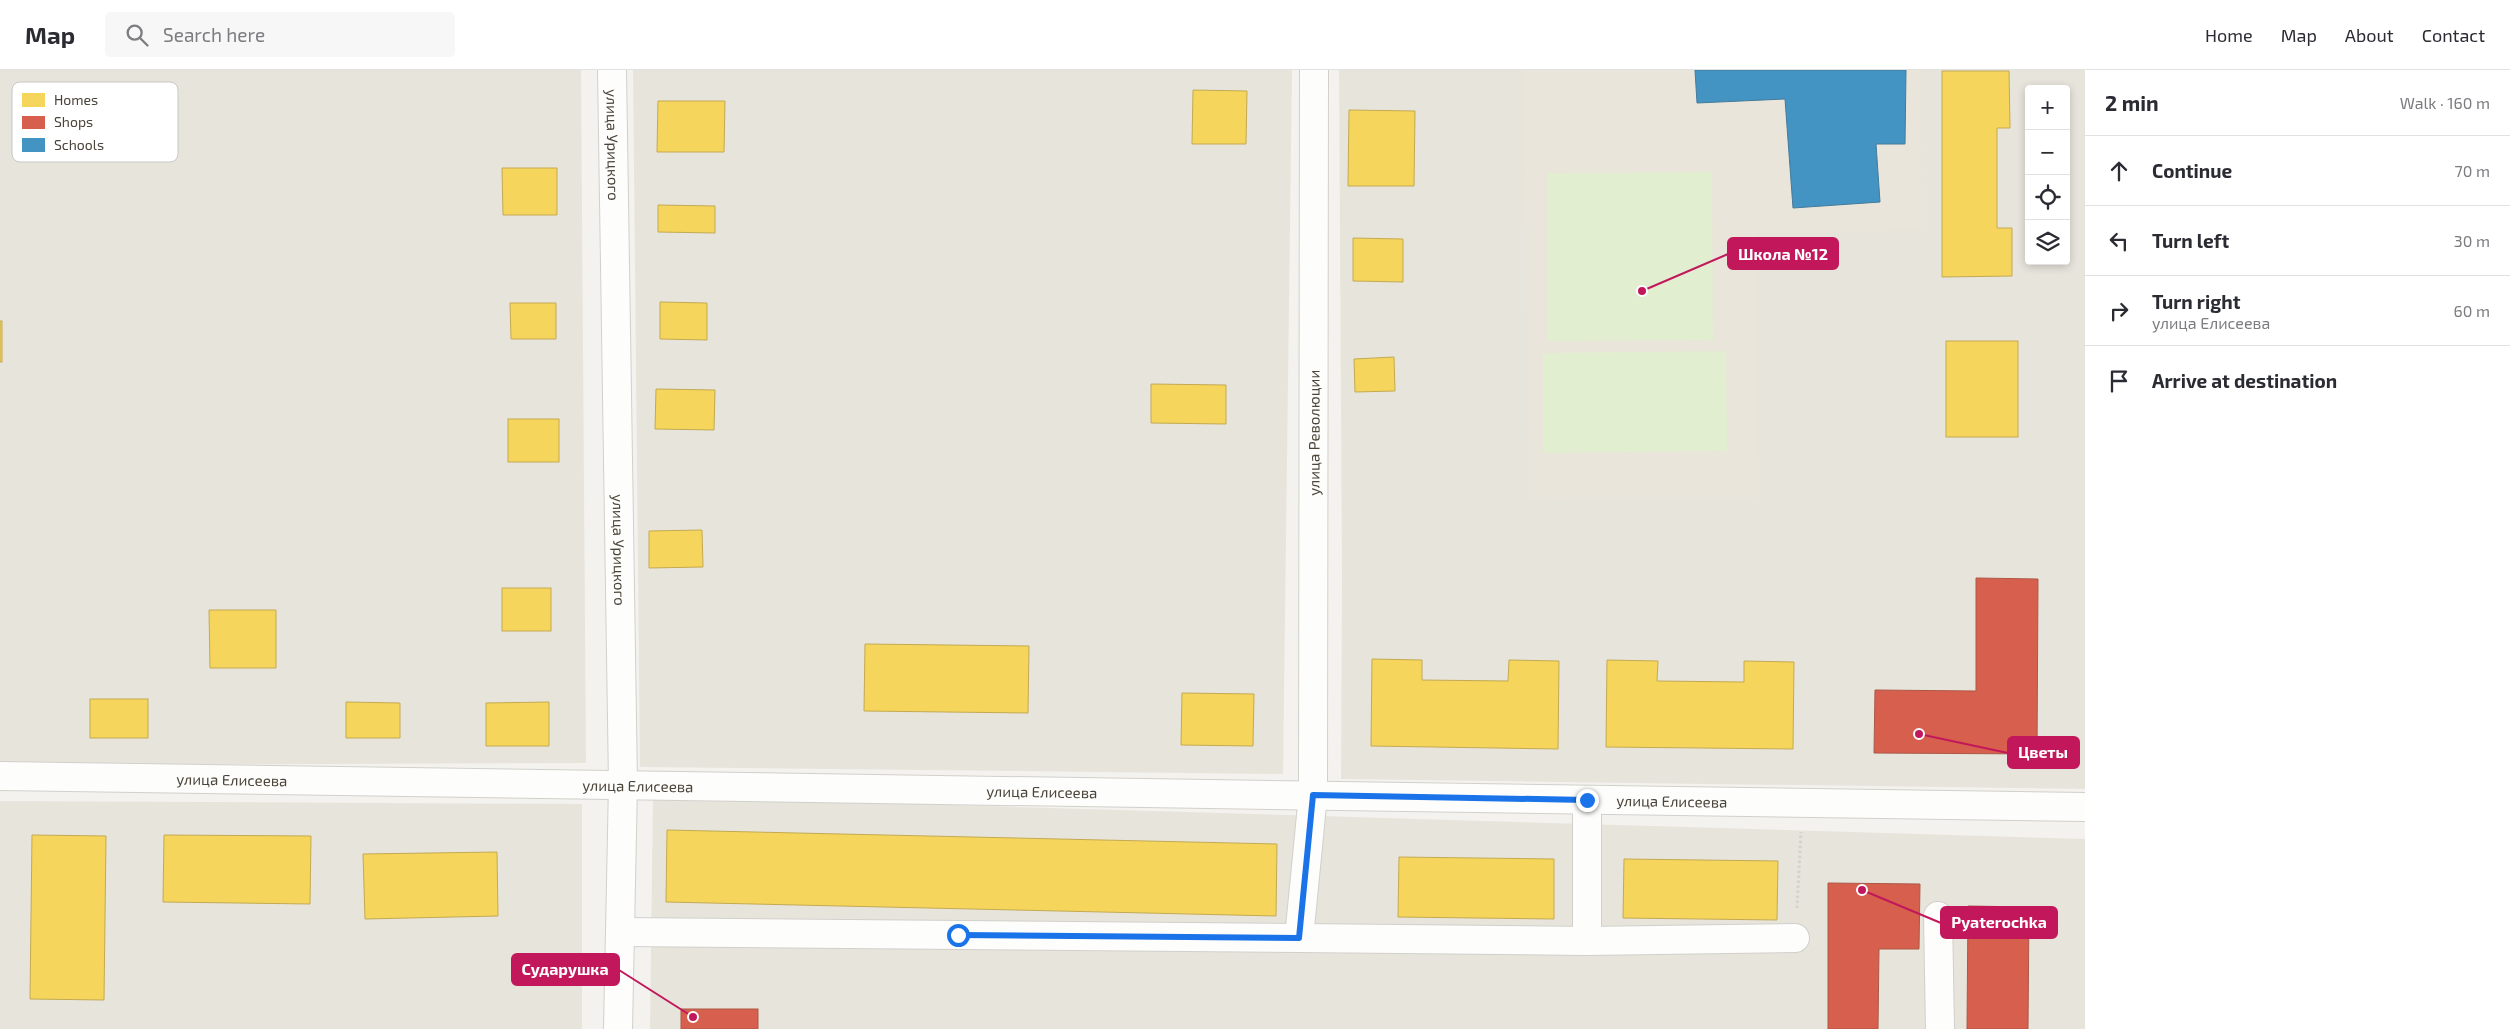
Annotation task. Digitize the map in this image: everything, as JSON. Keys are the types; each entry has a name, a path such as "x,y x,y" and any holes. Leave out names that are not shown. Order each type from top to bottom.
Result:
{"street":[{"name":"улица Урицкого","path":"612,70 623,784 618,1029"},
{"name":"улица Революции","path":"1299,938 1313,795 1314,70"},
{"name":"улица Елисеева","path":"0,776 2085,807"},
{"path":"1587,800 1587,941"},
{"path":"1938,916 1940,1029"},
{"path":"621,932 1587,941 1795,938"}],"path":[{"path":"1795,938 1802,804"}],"shaded area":[{"path":"0,70 581,70 586,763 0,765"},
{"path":"633,70 1292,70 1283,774 640,767"},
{"path":"1339,70 2085,70 2085,789 1341,779 1342,578"},
{"path":"1525,70 1920,70 1921,230 1757,231 1759,498 1529,499"},
{"path":"653,796 2085,839 2085,1029 650,1029"},
{"path":"0,801 582,804 582,1029 0,1029"}],"green space":[{"path":"1712,172 1713,340 1547,341 1547,173"},
{"path":"1726,351 1727,451 1543,453 1543,353"}],"building: Homes":[{"path":"1942,71 2009,71 2010,128 1997,128 1997,228 2012,228 2012,276 1942,277"},
{"path":"1193,90 1247,91 1246,144 1192,144"},
{"path":"658,101 725,101 724,152 657,152"},
{"path":"1349,110 1415,111 1414,186 1348,186"},
{"path":"502,168 557,168 557,215 503,215"},
{"path":"658,205 715,206 715,233 658,232"},
{"path":"1353,238 1403,239 1403,282 1353,281"},
{"path":"660,302 707,303 707,340 660,339"},
{"path":"510,303 556,303 556,339 511,339"},
{"path":"0,321 2,321 2,362 0,362"},
{"path":"1946,341 2018,341 2018,437 1946,437"},
{"path":"1394,357 1395,391 1355,392 1354,359"},
{"path":"1151,384 1226,385 1226,424 1151,423"},
{"path":"656,389 715,390 714,430 655,429"},
{"path":"508,419 559,419 559,462 508,462"},
{"path":"702,530 703,567 649,568 649,531"},
{"path":"502,588 551,588 551,631 502,631"},
{"path":"209,610 276,610 276,668 210,668"},
{"path":"865,644 1029,646 1028,713 864,711"},
{"path":"1372,659 1422,660 1422,680 1508,681 1509,660 1559,661 1558,749 1371,746"},
{"path":"1607,660 1658,661 1657,681 1744,682 1744,661 1794,662 1793,749 1606,747"},
{"path":"1182,693 1254,694 1253,746 1181,745"},
{"path":"90,699 148,699 148,738 90,738"},
{"path":"346,702 400,703 400,738 346,738"},
{"path":"549,702 549,746 486,746 486,703"},
{"path":"667,830 1277,844 1276,916 666,902"},
{"path":"32,835 106,836 104,1000 30,999"},
{"path":"164,835 311,836 310,904 163,902"},
{"path":"497,852 498,916 365,919 363,854"},
{"path":"1399,857 1554,859 1554,919 1398,917"},
{"path":"1624,859 1778,861 1777,920 1623,918"}],"building: Shops":[{"path":"1976,578 2038,579 2037,754 1874,753 1875,690 1976,691"},
{"path":"1828,883 1920,884 1919,949 1879,949 1878,1029 1828,1029"},
{"path":"1968,906 2029,907 2028,1029 1967,1029"},
{"path":"681,1009 758,1009 758,1029 681,1029"}],"building: Schools":[{"path":"1695,70 1906,70 1905,144 1876,144 1880,202 1793,208 1785,99 1697,103"}],"place":[{"name":"Школа №12","path":"1642,291"},
{"name":"Цветы","path":"1919,734"},
{"name":"Pyaterochka","path":"1862,890"},
{"name":"Сударушка","path":"693,1017"}],"route":[{"path":"958,935 1299,938 1313,795 1587,800"}]}
